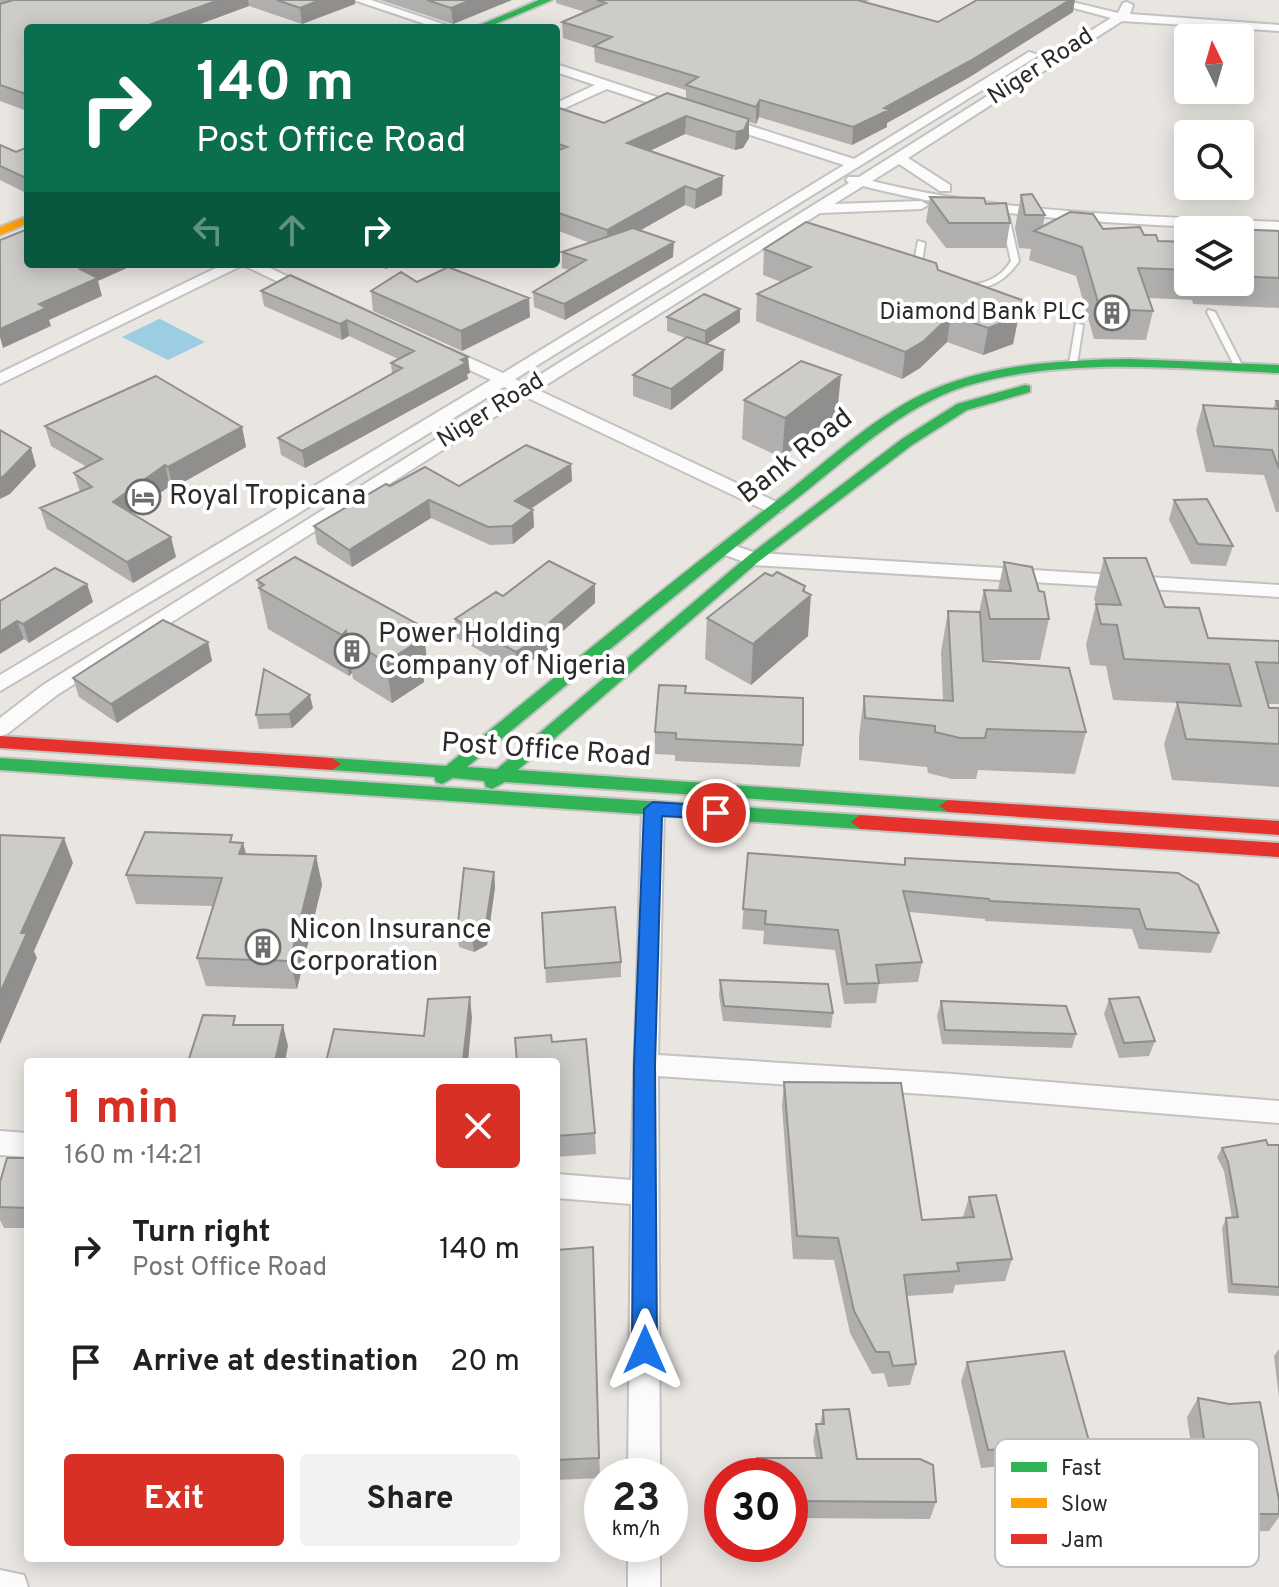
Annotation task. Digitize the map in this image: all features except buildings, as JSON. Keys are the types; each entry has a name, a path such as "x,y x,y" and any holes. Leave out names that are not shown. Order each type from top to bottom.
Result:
{"street":[{"path":"360,0 436,24"},
{"path":"488,24 547,0"},
{"path":"1050,0 1278,29"},
{"path":"1075,0 1120,9"},
{"name":"Niger Road","path":"0,729 50,690 285,540 899,158 1120,9"},
{"name":"Niger Road","path":"0,684 262,528 847,169 1120,9"},
{"path":"560,69 693,113"},
{"path":"560,106 605,85"},
{"path":"708,117 866,177 956,204"},
{"path":"899,158 945,188"},
{"path":"866,177 1059,203 1279,215"},
{"path":"819,209 956,204 1279,226"},
{"path":"0,231 24,221"},
{"path":"0,379 228,268"},
{"path":"259,268 320,296"},
{"path":"433,347 775,508"},
{"name":"Bank Road","path":"428,793 448,772 724,548 887,422 926,398 963,383 1014,371 1073,364 1279,369"},
{"name":"Bank Road","path":"480,796 543,737 753,559 907,442 962,407 995,396 1060,384 1147,380 1279,384"},
{"path":"262,528 285,540"},
{"path":"724,548 753,559 1279,591"},
{"path":"543,737 551,771 560,782"},
{"name":"Post Office Road","path":"0,742 1279,828"},
{"name":"Post Office Road","path":"0,764 1279,850"},
{"path":"644,1458 645,1065 653,809"},
{"path":"645,1065 953,1085 1279,1112"},
{"path":"0,1143 24,1145"},
{"path":"560,1186 645,1193"},
{"path":"644,1562 644,1587"},
{"path":"0,1586 12,1587"}],"lane":[{"path":"963,287 984,286 1011,269 1015,261 1005,209"},
{"path":"921,243 918,262 931,275"},
{"path":"1211,312 1239,367"},
{"path":"1073,364 1079,325"}],"water":[{"path":"159,319 205,342 168,360 122,337"}],"traffic: fast":[{"path":"488,24 547,0"},
{"path":"442,778 724,548 887,422 926,398 963,383 1061,364 1130,363 1279,369"},
{"path":"492,783 753,559 907,442 962,407 1025,389"},
{"path":"0,764 860,822"},
{"path":"332,764 948,806"}],"traffic: slow":[{"path":"0,231 24,221"}],"traffic: jam":[{"path":"0,742 332,764"},
{"path":"948,806 1279,828"},
{"path":"860,822 1279,850"}],"place":[{"name":"Diamond Bank PLC","path":"1112,313"},
{"name":"Royal Tropicana","path":"143,497"},
{"name":"Power Holding Company of Nigeria","path":"352,651"},
{"name":"Nicon Insurance Corporation","path":"263,947"}],"route":[{"path":"645,1350 645,1065 653,809 716,813"}]}
